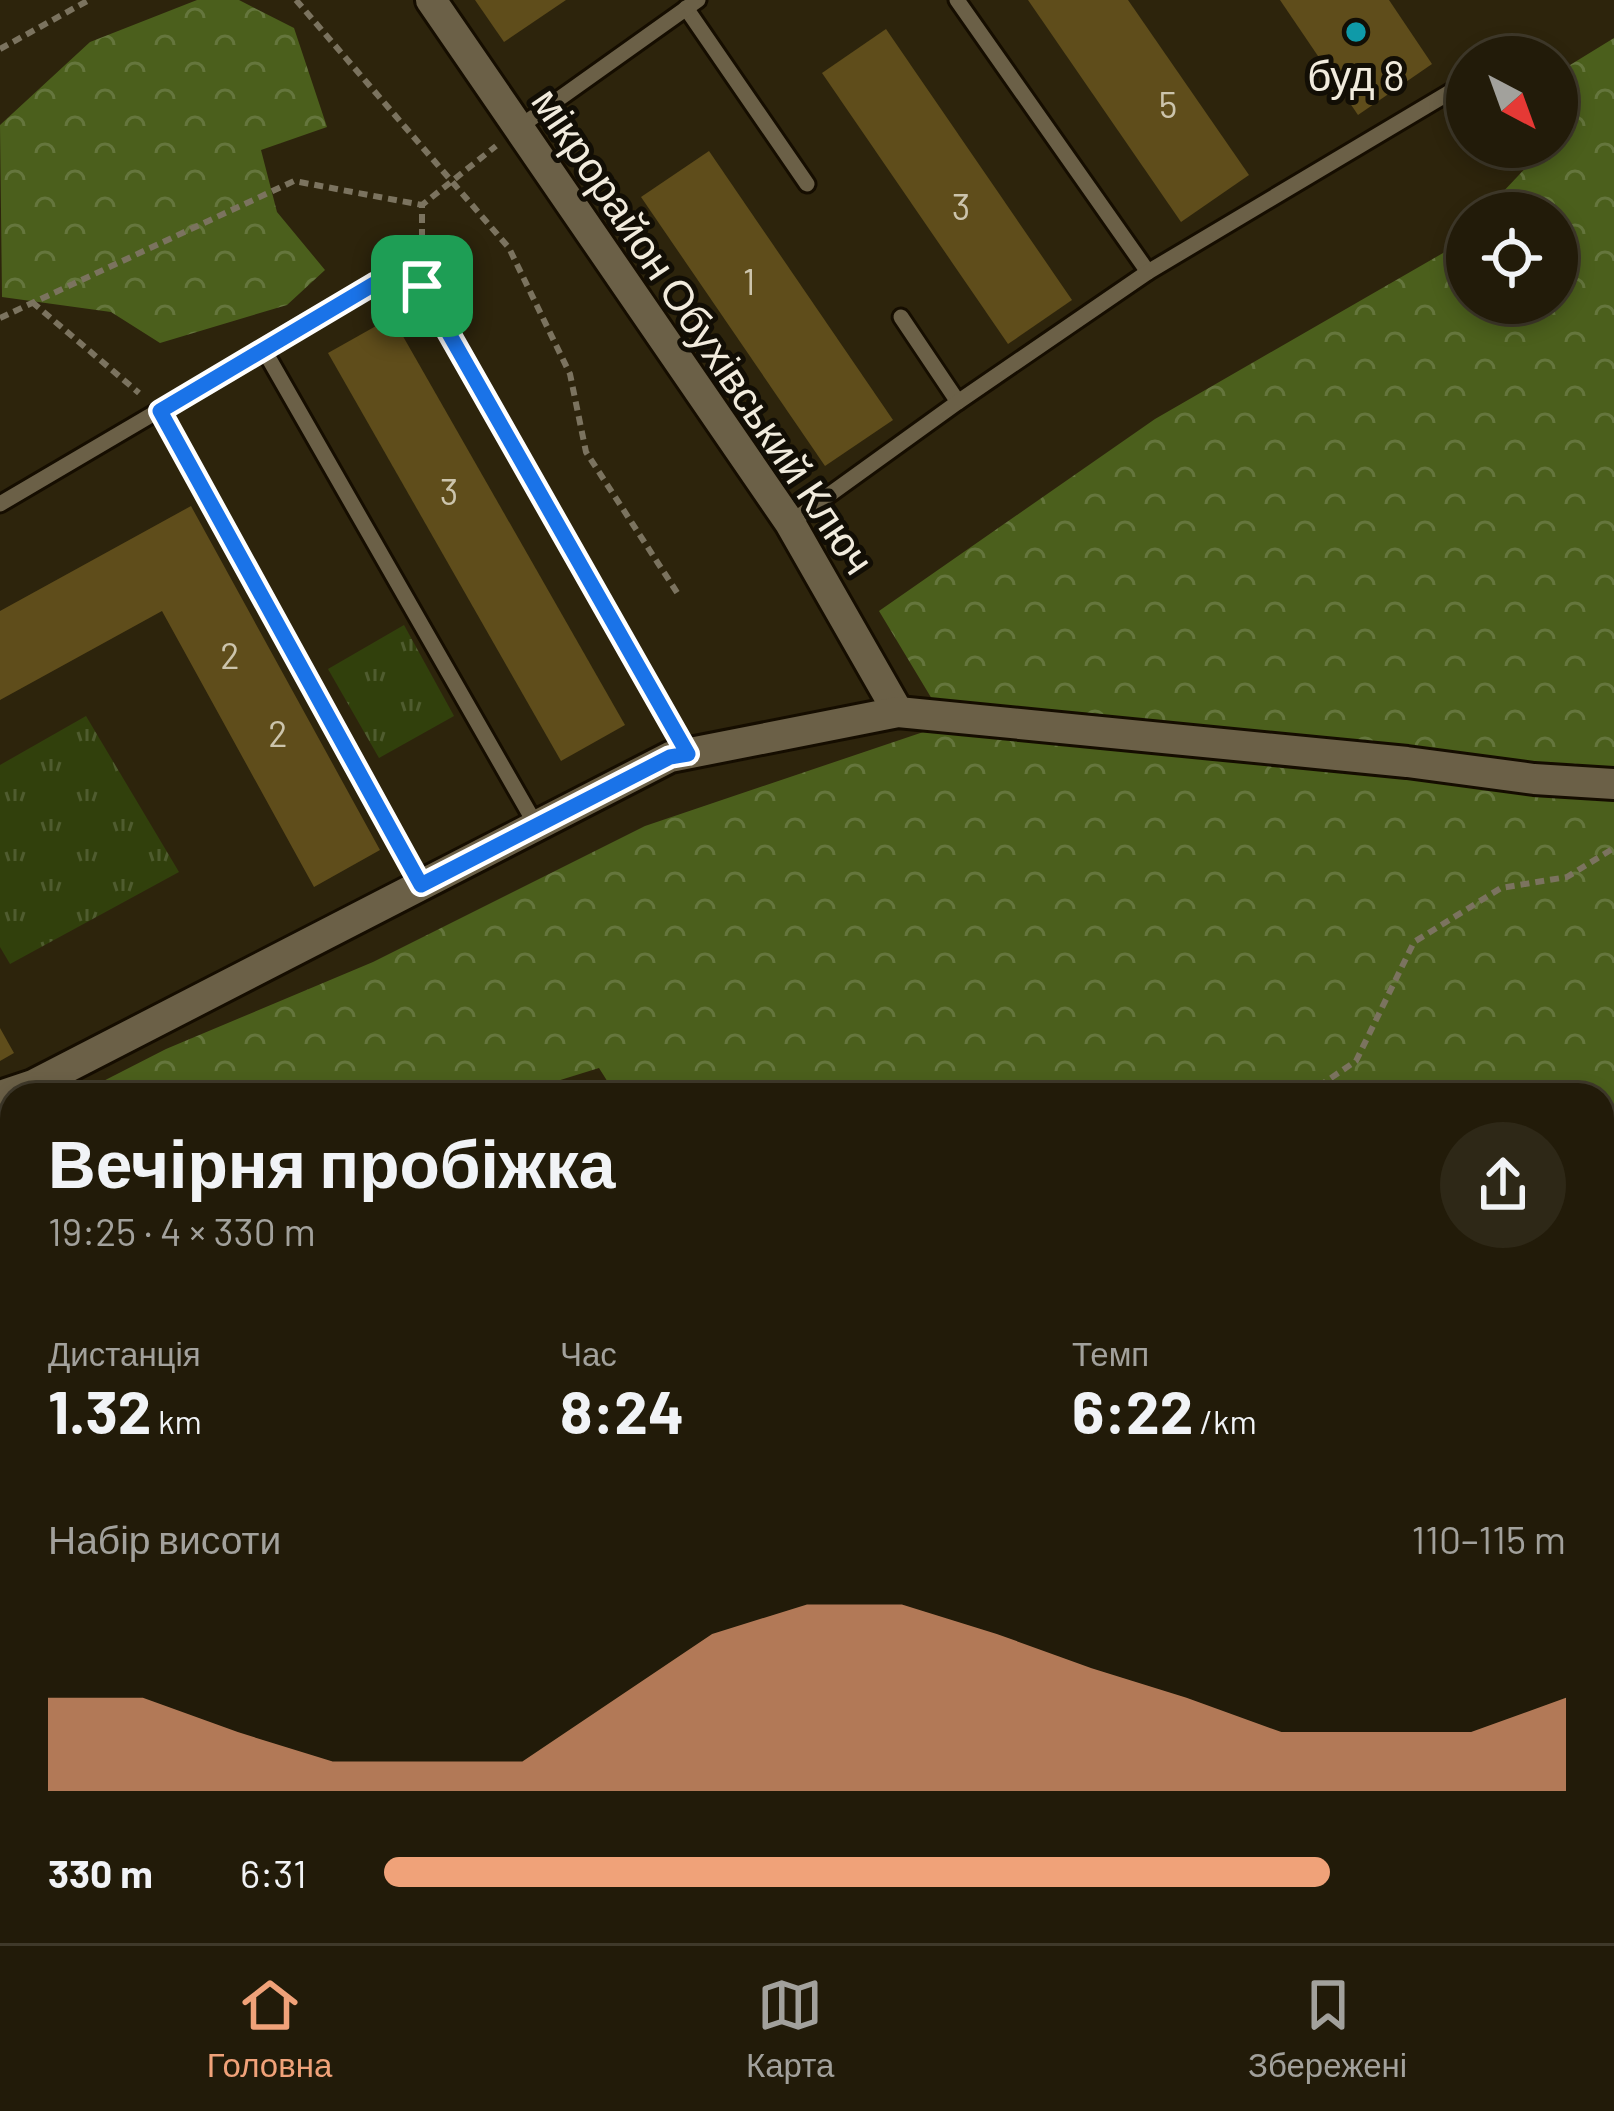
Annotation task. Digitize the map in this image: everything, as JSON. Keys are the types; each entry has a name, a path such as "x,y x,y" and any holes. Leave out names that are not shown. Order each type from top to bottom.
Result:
{"street":[{"name":"мікрорайон Обухівський Ключ","path":"431,0 790,524 898,712"},
{"path":"37,1083 670,757 898,712 1614,784"}],"lane":[{"path":"957,0 1148,272"},
{"path":"518,128 692,4 807,184"},
{"path":"790,524 1148,272 1446,95"},
{"path":"0,504 374,284 404,272 422,286 688,754"},
{"path":"901,316 958,402"},
{"path":"264,350 536,825"},
{"path":"160,411 421,885"}],"path":[{"path":"0,49 88,0"},
{"path":"296,0 508,248 570,374 586,452 678,594"},
{"path":"0,317 295,181 422,205 518,128"},
{"path":"422,205 422,286"},
{"path":"32,302 160,411"},
{"path":"1323,1083 1356,1060 1414,942 1502,888 1567,877 1614,848"}],"green space":[{"path":"197,0 239,0 294,28 327,127 261,150 277,212 325,270 287,305 160,343 111,312 2,297 0,125 90,42"},
{"path":"1614,38 1614,1083 608,1083 599,1068 551,1083 99,1083 166,1049 373,962 645,826 947,724 879,611 1155,419 1446,251 1446,324 1578,324 1578,192 1503,192 1525,168 1578,168 1578,60"},
{"path":"404,625 454,716 379,758 328,669"},
{"path":"86,716 179,872 10,964 0,947 0,765"}],"building":[{"path":"475,0 566,0 504,42"},
{"path":"1028,0 1128,0 1249,175 1181,222"},
{"name":"буд 8","path":"1280,0 1389,0 1432,64 1358,115"},
{"path":"886,29 1072,300 1008,344 822,73"},
{"path":"709,151 893,420 825,466 641,197"},
{"path":"392,317 625,725 561,761 328,353"},
{"path":"191,506 380,850 314,887 162,611 0,700 0,611"},
{"path":"0,1028 14,1053 0,1061"}],"place":[{"name":"буд 8","path":"1356,32"}],"route":[{"path":"404,272 422,286 688,754 670,757 421,885 160,411 374,284 404,272"}]}
